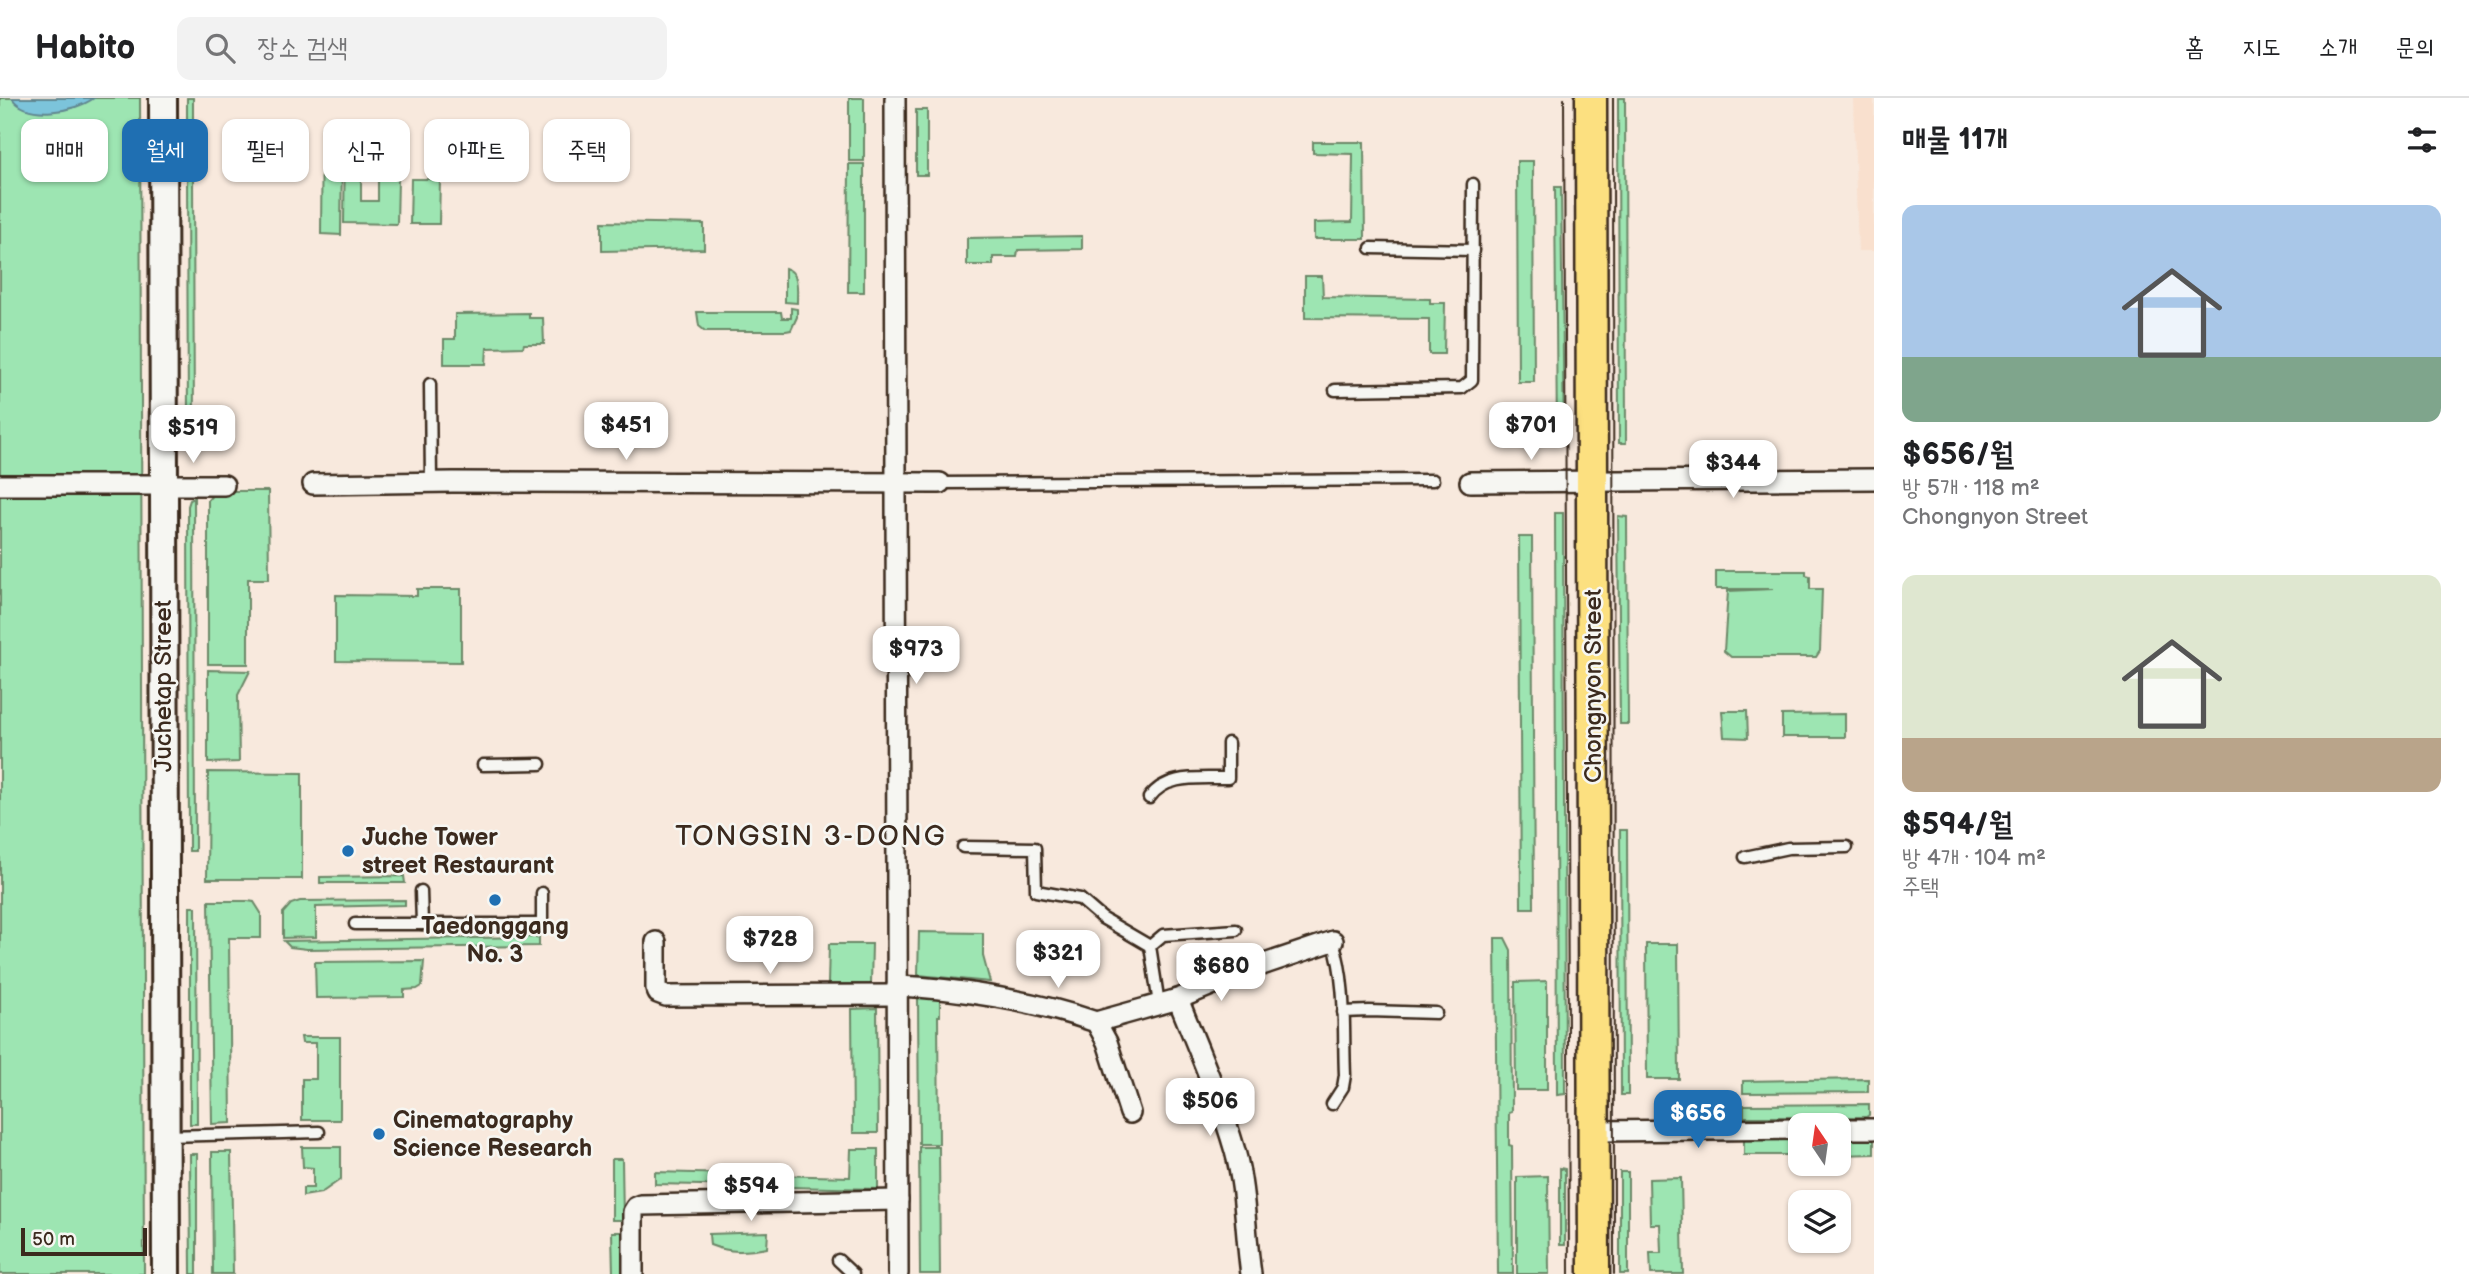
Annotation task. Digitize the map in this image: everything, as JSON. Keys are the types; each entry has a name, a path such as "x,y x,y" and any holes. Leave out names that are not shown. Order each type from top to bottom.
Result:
{"main road":[{"name":"Juchetap Street","path":"163,98 166,1274"},
{"name":"Chongnyon Street","path":"1591,98 1594,1274"}],"street":[{"path":"895,98 898,1274"},
{"path":"1470,482 1874,479"},
{"path":"313,484 940,483"},
{"path":"0,485 224,485"},
{"path":"656,942 656,988 658,993 666,996 897,991 922,987 1031,1005 1075,1014 1096,1022 1178,999 1333,941"},
{"path":"1178,999 1236,1152 1251,1274"},
{"path":"1096,1022 1107,1041 1130,1113"},
{"path":"1594,1131 1788,1129"},
{"path":"1852,1129 1874,1129"},
{"path":"633,1274 634,1212 640,1205 898,1200"}],"lane":[{"path":"1335,390 1461,388 1472,380 1473,184"},
{"path":"1371,248 1473,250"},
{"path":"430,384 431,482"},
{"path":"940,483 1433,480"},
{"path":"1149,798 1157,788 1172,780 1228,778 1228,743"},
{"path":"483,765 540,764"},
{"path":"963,847 1035,848 1036,891 1080,899 1102,918 1150,946"},
{"path":"1745,858 1788,848 1847,847"},
{"path":"421,891 422,924"},
{"path":"355,924 542,924 542,893"},
{"path":"1150,946 1163,935 1236,930"},
{"path":"1332,1104 1343,1087 1345,1075 1339,958 1333,941"},
{"path":"1150,946 1158,1004"},
{"path":"1343,1012 1436,1013"},
{"path":"165,1136 319,1132"},
{"path":"838,1260 853,1274"}],"shaded area":[{"path":"1853,98 1874,98 1874,251 1858,251"}],"green space":[{"path":"0,98 140,98 140,119 122,119 122,182 140,182 144,1274 0,1274"},
{"path":"187,98 193,98 193,119 187,119"},
{"path":"849,98 864,98 864,161 849,161"},
{"path":"1618,98 1625,98 1626,443 1619,443"},
{"path":"916,110 927,110 927,175 916,175"},
{"path":"323,128 323,182 342,182 341,235 321,234"},
{"path":"1313,142 1364,142 1365,239 1314,239 1314,223 1352,222 1353,154 1313,153"},
{"path":"1517,161 1533,161 1534,382 1518,382"},
{"path":"849,164 864,164 864,292 848,292"},
{"path":"411,179 440,182 439,224 410,224"},
{"path":"187,182 193,182 194,429 188,429"},
{"path":"345,182 361,182 361,201 378,201 378,182 398,182 397,224 344,223"},
{"path":"1555,187 1561,187 1564,442 1557,442"},
{"path":"602,222 704,224 704,249 602,251"},
{"path":"1082,236 1082,249 1018,250 1017,257 993,257 993,265 967,265 967,238"},
{"path":"785,268 795,277 797,303 785,302"},
{"path":"1305,276 1322,276 1323,297 1430,299 1430,303 1445,303 1444,354 1429,354 1429,319 1305,318"},
{"path":"791,308 797,309 797,317 791,330 786,331 705,331 699,326 697,312 781,312 782,318 791,318"},
{"path":"529,313 529,318 543,318 544,344 487,348 486,364 444,364 444,339 455,339 455,314"},
{"path":"216,491 268,491 269,579 248,579 248,664 208,664 208,500"},
{"path":"194,498 195,851 189,851 188,506"},
{"path":"1555,513 1563,513 1565,1094 1557,1095"},
{"path":"1618,516 1627,517 1628,724 1620,724"},
{"path":"1519,537 1532,537 1534,908 1521,908"},
{"path":"1716,571 1806,571 1806,575 1810,576 1810,589 1822,589 1820,651 1816,657 1731,657 1724,651 1728,591 1773,589 1716,589"},
{"path":"417,589 461,589 461,662 336,661 336,595 417,596"},
{"path":"208,670 250,671 238,695 239,762 208,763"},
{"path":"1722,711 1747,711 1748,738 1724,737"},
{"path":"1845,714 1845,737 1782,737 1782,715"},
{"path":"208,772 302,773 302,879 207,879"},
{"path":"1620,830 1627,830 1628,1095 1621,1095"},
{"path":"404,876 405,883 320,883 320,877"},
{"path":"405,900 405,905 316,907 316,937 283,938 283,913 291,904 300,901"},
{"path":"209,901 254,902 261,913 261,938 229,938 231,1123 212,1124"},
{"path":"190,907 196,907 197,1124 190,1124"},
{"path":"919,932 983,933 983,956 990,982 918,975"},
{"path":"539,937 539,946 307,949 290,947 284,941"},
{"path":"1495,938 1505,938 1511,950 1512,1112 1509,1113 1509,1145 1512,1146 1513,1274 1498,1274"},
{"path":"829,944 872,944 871,984 828,984"},
{"path":"1646,944 1678,944 1679,1079 1647,1079"},
{"path":"424,961 422,986 404,990 404,997 316,998 315,962"},
{"path":"1547,981 1547,1090 1516,1090 1515,982"},
{"path":"918,997 940,997 939,1144 919,1144"},
{"path":"877,1008 878,1133 853,1133 852,1009"},
{"path":"301,1037 340,1037 340,1120 302,1120 302,1079 316,1079 316,1043 302,1043"},
{"path":"1868,1079 1868,1092 1743,1093 1743,1081"},
{"path":"1869,1104 1869,1115 1852,1117 1852,1113 1788,1113 1788,1117 1744,1117 1744,1105"},
{"path":"1744,1140 1788,1140 1788,1155 1744,1155"},
{"path":"1852,1140 1874,1140 1874,1154 1852,1155"},
{"path":"302,1147 341,1147 341,1179 321,1193 303,1196 303,1188 313,1188 313,1168 303,1167"},
{"path":"919,1147 939,1147 940,1274 920,1274"},
{"path":"851,1149 878,1149 878,1189 655,1184 655,1172 850,1177"},
{"path":"212,1152 231,1152 233,1274 213,1274"},
{"path":"190,1154 197,1154 197,1274 191,1274"},
{"path":"612,1159 622,1159 623,1220 612,1220"},
{"path":"1560,1168 1565,1169 1565,1245 1560,1245"},
{"path":"1620,1172 1628,1172 1628,1274 1620,1274"},
{"path":"1548,1176 1549,1274 1517,1274 1517,1177"},
{"path":"1681,1178 1683,1274 1651,1274 1650,1253 1661,1253 1660,1224 1650,1224 1649,1179"},
{"path":"612,1232 622,1232 623,1274 613,1274"},
{"path":"768,1232 767,1248 738,1251 710,1245 709,1234"}],"water":[{"path":"12,98 94,98 75,107 52,112 28,109"}],"tram line":[{"path":"1564,98 1569,1274"},
{"path":"1613,98 1614,1274"}],"place":[{"name":"Juche Tower street Restaurant","path":"348,851"},
{"name":"Taedonggang No. 3","path":"495,900"},
{"name":"Cinematography Science Research","path":"379,1134"}],"district":[{"name":"TONGSIN 3-DONG","path":"811,836"}]}
